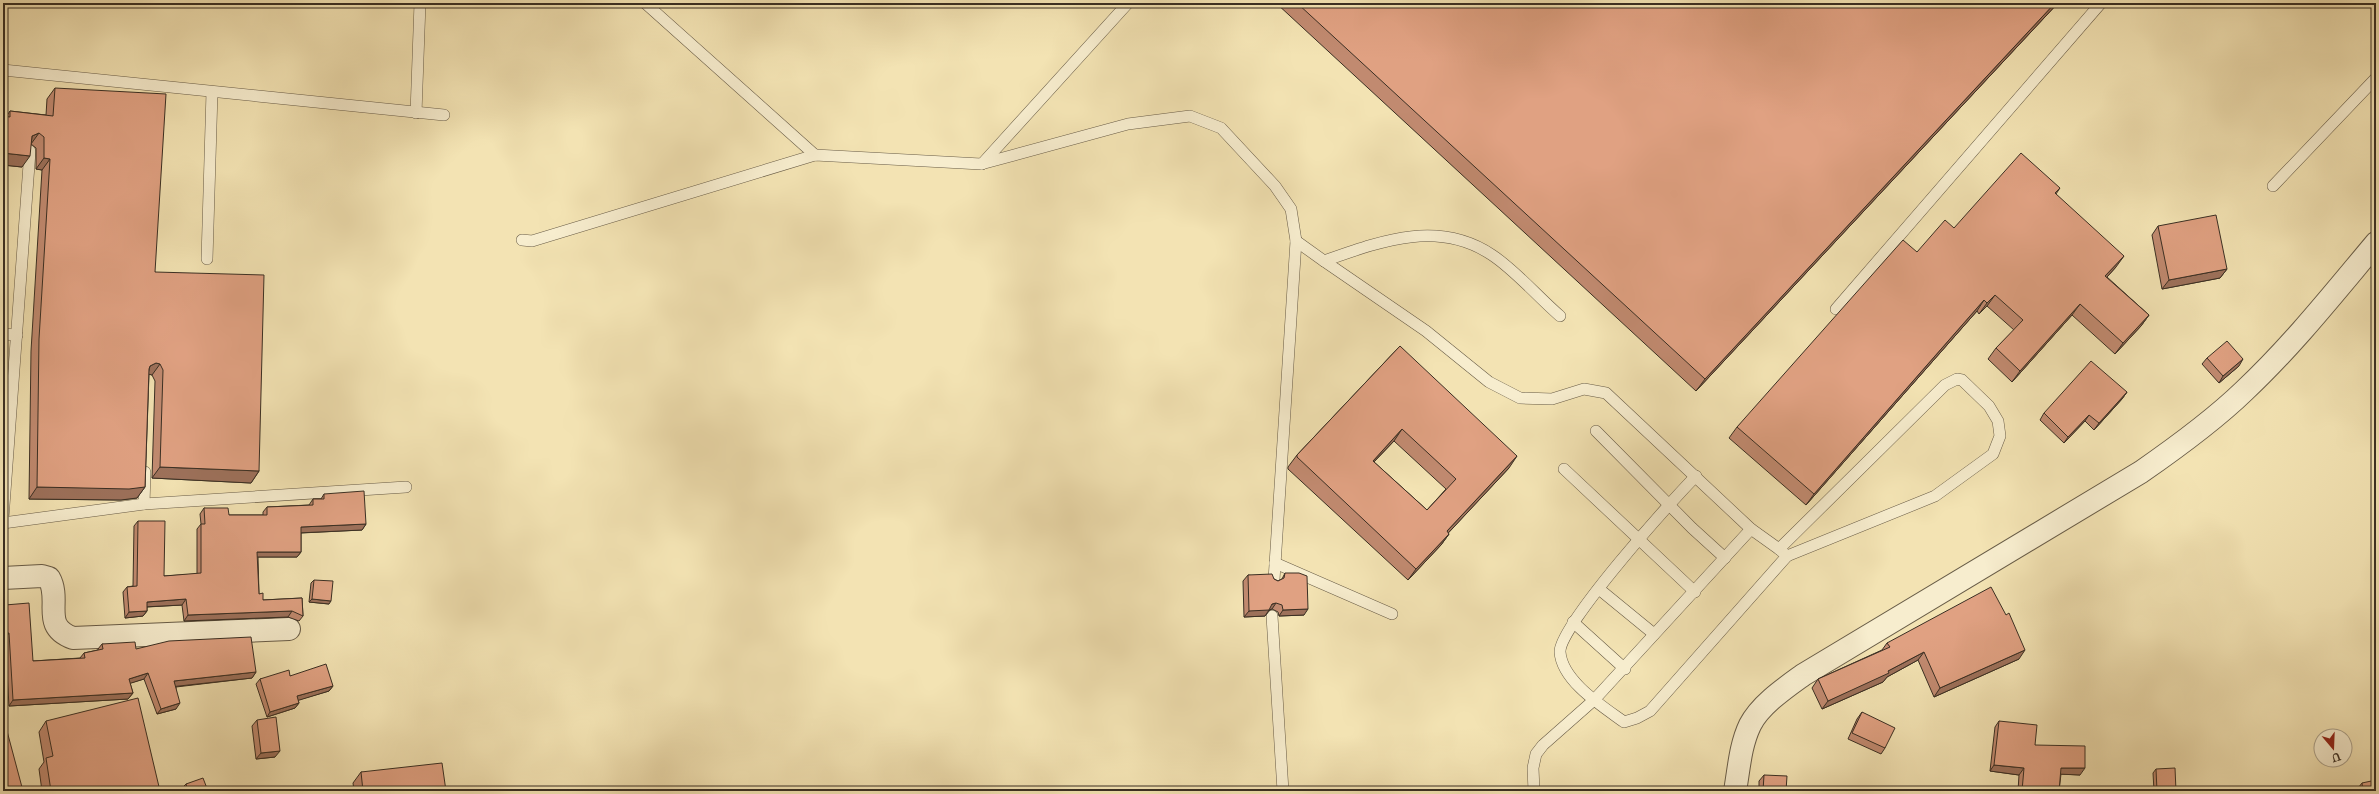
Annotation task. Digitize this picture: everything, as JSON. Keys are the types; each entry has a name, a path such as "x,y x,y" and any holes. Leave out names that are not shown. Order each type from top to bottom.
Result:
{"street":[{"path":"1735,791 1742,750 1750,724 1775,696 1803,675 2141,472 2194,434 2244,391 2302,332 2376,243"},
{"path":"3,578 42,576 49,578 53,585 54,621 58,630 73,638 289,629"}],"lane":[{"path":"416,113 420,3"},
{"path":"645,3 815,155"},
{"path":"981,164 1128,3"},
{"path":"1836,309 2101,3"},
{"path":"3,70 444,115"},
{"path":"2273,186 2376,78"},
{"path":"207,259 212,92"},
{"path":"522,240 532,241 815,155 981,164 1128,124 1190,116 1221,128 1275,186 1291,209 1296,240 1274,580"},
{"path":"3,519 30,151"},
{"path":"1324,261 1373,244 1397,239 1432,234 1462,239 1493,256 1560,316"},
{"path":"1296,240 1426,331 1489,382 1520,398 1552,399 1584,389 1606,393 1751,529 1783,552"},
{"path":"3,334 17,335"},
{"path":"1696,476 1669,503 1598,589 1574,622 1560,651 1565,670 1594,700 1624,722 1637,718 1650,711 1783,552 1950,381 1957,378 1962,380 1989,406 1998,421 2000,436 1993,454 1935,496 1783,552"},
{"path":"1596,431 1669,503 1692,528 1725,558"},
{"path":"144,504 146,458"},
{"path":"1564,469 1638,541 1695,592"},
{"path":"3,523 144,504 406,487"},
{"path":"1534,791 1533,768 1536,754 1543,745 1594,700 1625,669 1654,634 1695,592 1751,529"},
{"path":"1275,563 1392,614"},
{"path":"1598,589 1654,634"},
{"path":"1272,616 1283,791"},
{"path":"1574,622 1625,669"}],"building":[{"path":"1297,3 2055,3 1705,379"},
{"path":"55,88 166,94 155,272 264,275 259,471 160,467 163,370 160,364 156,363 150,366 149,369 145,487 129,489 37,487 39,339 50,159 44,158 44,137 39,133 32,136 30,156 3,153 3,116 10,117 10,111 53,116"},
{"path":"2021,153 2060,188 2055,193 2124,256 2105,276 2149,315 2123,343 2080,304 2020,371 1996,348 2023,320 1995,295 1987,303 1984,300 1814,494 1737,427 1903,240 1917,252 1945,220 1954,228"},
{"path":"2216,215 2227,269 2169,280 2158,226"},
{"path":"2227,341 2243,359 2223,376 2207,358"},
{"path":"1400,346 1517,456 1447,531 1449,534 1416,569 1297,457 1297,455","holes":["1402,429 1456,479 1427,510 1373,461"]},
{"path":"3,351 5,351 3,386"},
{"path":"2091,361 2127,392 2099,423 2089,415 2068,437 2044,413"},
{"path":"364,491 366,524 301,527 301,552 257,552 259,594 263,593 263,600 302,598 303,616 292,611 188,615 186,599 147,602 147,611 129,612 127,587 137,586 138,521 165,521 164,576 201,573 201,524 205,524 204,508 228,508 229,515 267,515 267,507 313,505 313,499 324,499 324,494"},
{"path":"1285,573 1299,573 1307,576 1308,609 1283,610 1282,605 1276,603 1272,604 1269,610 1249,611 1248,575 1272,574 1274,579 1278,581 1284,578"},
{"path":"314,580 333,581 331,601 312,599"},
{"path":"1991,587 2006,615 2009,613 2025,650 1940,688 1924,652 1888,671 1889,673 1828,701 1818,679 1890,647 1887,643"},
{"path":"3,590 5,605 29,603 33,661 85,658 84,653 103,649 102,644 135,642 136,649 169,641 251,637 256,672 174,681 180,703 161,709 148,673 129,679 133,693 13,700 9,633 3,633"},
{"path":"326,664 333,686 297,696 299,703 270,712 260,679 289,670 290,676"},
{"path":"138,698 160,791 51,791 46,758 53,756 46,721"},
{"path":"1862,712 1895,728 1885,748 1852,733"},
{"path":"276,717 280,751 261,753 257,720"},
{"path":"1999,721 2037,725 2035,745 2085,746 2085,768 2061,768 2059,791 2022,791 2024,768 1994,765"},
{"path":"7,731 23,791 3,791 3,732"},
{"path":"442,763 446,791 363,791 361,772"},
{"path":"2175,768 2176,791 2157,791 2156,769"},
{"path":"1764,775 1787,776 1786,791 1763,791"},
{"path":"203,778 208,791 188,791 186,784"},
{"path":"2376,780 2376,791 2363,791 2362,783"},
{"path":"2094,789 2113,791 2094,791"}]}
